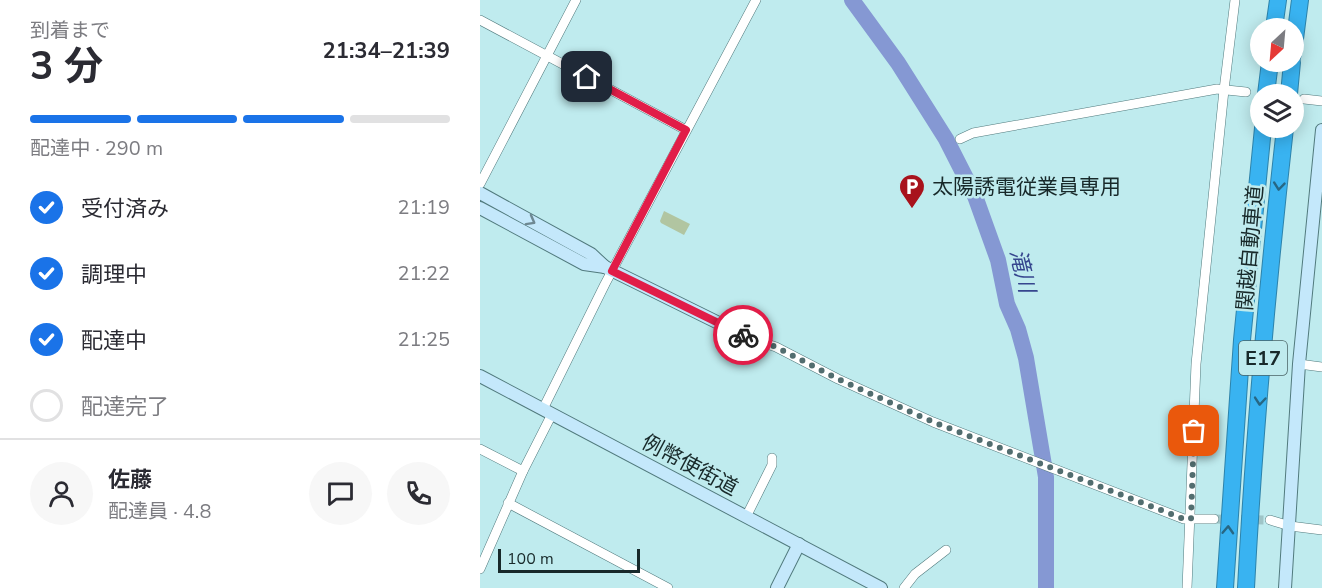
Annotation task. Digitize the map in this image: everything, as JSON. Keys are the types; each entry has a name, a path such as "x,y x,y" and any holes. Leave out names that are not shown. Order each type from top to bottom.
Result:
{"highway":[{"path":"1275,18 1278,0"},
{"path":"1298,18 1300,0"},
{"name":"関越自動車道","path":"1225,588 1242,340 1262,138"},
{"name":"関越自動車道","path":"1246,588 1251,503 1284,138"}],"street":[{"path":"480,184 576,0"},
{"path":"480,569 608,269 756,0"},
{"path":"1187,588 1196,364 1235,0"},
{"path":"480,20 686,130"},
{"path":"960,139 973,133 996,128 1205,91 1246,92"},
{"path":"1304,98 1322,101"},
{"path":"1286,588 1299,364 1322,130"},
{"path":"480,193 591,254 608,269"},
{"path":"480,208 584,264 608,269 747,337 776,347 838,379 933,422 1184,519 1214,519"},
{"path":"1299,364 1322,367"},
{"name":"例幣使街道","path":"480,376 882,588"},
{"path":"480,449 522,471"},
{"path":"746,517 772,465 772,458"},
{"path":"508,503 668,588"},
{"path":"1270,520 1290,526 1322,530"},
{"path":"777,588 799,544"},
{"path":"904,588 915,574 946,550"}],"green space":[{"path":"664,211 690,224 684,235 661,223"}],"waterway":[{"name":"滝川","path":"852,0 898,63 946,139 975,196 998,260 1007,304 1018,329 1026,358 1046,477 1046,588"}],"tunnel":[{"path":"1214,519 1270,520"}],"way so far":[{"path":"743,335 776,347 838,379 933,422 1184,519 1191,519 1194,431"}],"place":[{"name":"太陽誘電従業員専用","path":"912,210"}],"route":[{"path":"587,77 686,130 612,271 743,335"}]}
